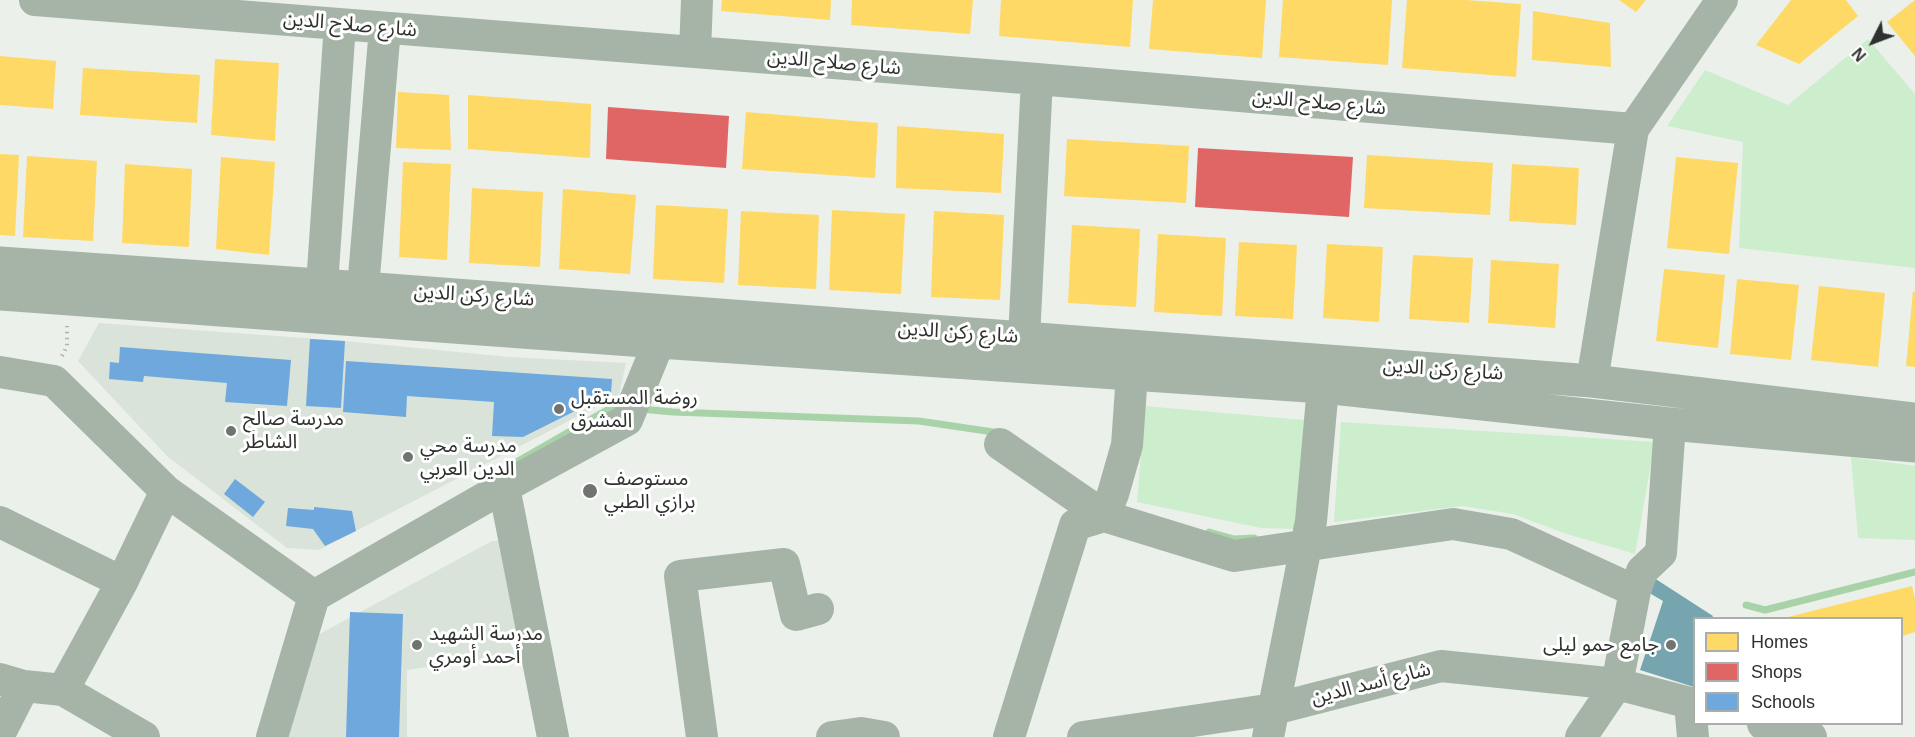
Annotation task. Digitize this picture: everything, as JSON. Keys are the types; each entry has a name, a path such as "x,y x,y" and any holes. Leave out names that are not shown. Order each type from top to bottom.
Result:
{"main road":[{"name":"شارع ركن الدين","path":"0,263 363,288 1592,381 1915,420"},
{"name":"شارع ركن الدين","path":"0,294 1323,387 1670,424 1915,446"}],"street":[{"name":"شارع صلاح الدين","path":"35,0 1038,79 1633,129"},
{"path":"695,52 697,0"},
{"path":"1592,381 1633,129 1722,0"},
{"path":"322,285 340,24"},
{"path":"363,288 385,28"},
{"path":"1024,338 1038,79"},
{"path":"272,737 314,596 504,487 633,408 659,342"},
{"path":"0,372 56,371 166,491 314,596"},
{"path":"1009,737 1075,525 1108,505 1128,445 1132,374"},
{"path":"1271,723 1311,521 1323,387"},
{"path":"1581,737 1617,684 1638,581 1661,554 1670,424"},
{"path":"1000,444 1108,505 1234,556 1453,524 1511,534 1638,581"},
{"path":"504,487 553,737"},
{"path":"63,690 122,582 166,491"},
{"path":"0,522 122,582"},
{"path":"702,737 680,576 784,564 796,615 818,609"},
{"name":"شارع أسد الدين","path":"1083,737 1271,723 1441,666 1617,684 1692,704"},
{"path":"0,733 12,682 63,690 144,737"},
{"path":"1692,704 1693,737"},
{"path":"1770,725 1811,737"},
{"path":"832,737 861,733 884,737"}],"path":[{"path":"56,371 67,346 67,299"}],"shaded area":[{"path":"99,323 345,341 509,357 626,363 619,395 319,550 287,548 167,456 78,361"},
{"name":"مدرسة الشهيد أحمد أومري","path":"510,540 524,653 407,670 407,737 283,737 314,637 492,541"}],"green space":[{"path":"1868,39 1915,94 1915,268 1739,248 1743,142 1667,126 1705,70 1788,105"},
{"path":"1145,406 1304,420 1297,529 1261,528 1137,502"},
{"path":"1341,422 1655,442 1635,554 1564,533 1513,514 1462,506 1334,522"},
{"path":"1851,457 1915,466 1915,540 1858,538"}],"building: Homes":[{"path":"722,0 831,0 830,20 721,11"},
{"path":"852,0 973,0 970,34 851,25"},
{"path":"1001,0 1133,0 1130,47 999,36"},
{"path":"1153,0 1266,0 1262,58 1149,49"},
{"path":"1283,0 1392,0 1388,65 1279,57"},
{"path":"1407,0 1466,0 1521,4 1516,77 1402,68"},
{"path":"1619,0 1646,0 1636,12"},
{"path":"1791,0 1846,0 1858,16 1799,64 1756,45"},
{"path":"1915,0 1915,56 1887,22"},
{"path":"1533,11 1610,23 1611,67 1532,60"},
{"path":"0,56 56,61 53,109 0,105"},
{"path":"215,59 279,63 275,141 211,135"},
{"path":"83,68 200,75 197,123 80,115"},
{"path":"398,92 449,95 451,150 396,148"},
{"path":"468,95 591,104 590,158 468,149"},
{"path":"746,112 878,123 875,178 742,169"},
{"path":"897,126 1004,134 1001,193 896,188"},
{"path":"1067,139 1189,146 1186,203 1064,196"},
{"path":"0,154 19,155 15,236 0,235"},
{"path":"1367,155 1493,163 1490,215 1364,208"},
{"path":"27,156 97,161 93,241 23,237"},
{"path":"221,157 275,162 269,255 216,249"},
{"path":"1676,157 1738,163 1729,254 1667,248"},
{"path":"403,162 451,164 447,260 399,257"},
{"path":"125,164 192,169 189,247 122,243"},
{"path":"1512,164 1579,168 1576,225 1509,221"},
{"path":"472,188 543,192 540,267 469,263"},
{"path":"563,189 636,195 630,274 559,269"},
{"path":"656,205 728,209 724,283 653,279"},
{"path":"832,210 905,214 901,294 829,290"},
{"path":"741,211 819,215 816,289 738,285"},
{"path":"934,211 1004,215 1000,300 931,297"},
{"path":"1072,225 1140,229 1136,307 1068,303"},
{"path":"1158,234 1226,238 1222,316 1154,312"},
{"path":"1239,242 1297,245 1293,319 1235,316"},
{"path":"1327,244 1383,247 1379,322 1323,318"},
{"path":"1413,255 1473,258 1469,323 1409,319"},
{"path":"1491,260 1559,264 1555,328 1488,323"},
{"path":"1664,269 1725,275 1718,348 1656,341"},
{"path":"1737,279 1799,285 1791,360 1730,354"},
{"path":"1819,286 1885,293 1878,367 1811,360"},
{"path":"1913,291 1915,292 1915,367 1906,366"},
{"path":"1912,586 1915,599 1915,632 1903,636 1903,617 1788,617"}],"building: Shops":[{"path":"608,107 729,116 726,168 606,159"},
{"path":"1198,148 1353,157 1349,217 1195,207"}],"building: Schools":[{"path":"310,339 345,341 341,408 306,406"},
{"path":"120,347 291,360 287,406 225,402 227,383 144,376 143,382 109,379 110,362 119,363"},
{"path":"346,361 612,379 611,393 523,437 492,436 494,402 407,396 406,417 343,412"},
{"path":"235,479 265,502 253,517 224,494"},
{"path":"314,507 352,511 356,531 325,546 313,529 286,526 288,508 314,510"},
{"path":"350,612 403,614 399,737 346,737"}],"building: Public":[{"name":"جامع حمو ليلى","path":"1651,576 1713,616 1693,617 1693,687 1640,670 1663,601 1646,591"}],"waterway":[{"path":"499,472 614,406 623,407"},
{"path":"640,409 919,421 1000,433"},
{"path":"1209,532 1234,539 1254,538"},
{"path":"1746,605 1765,610 1915,572"}],"place":[{"name":"روضة المستقبل المشرق","path":"559,409"},
{"name":"مدرسة صالح الشاطر","path":"231,431"},
{"name":"مدرسة محي الدين العربي","path":"408,457"},
{"name":"مستوصف برازي الطبي","path":"590,491"},
{"name":"مدرسة الشهيد أحمد أومري","path":"417,645"},
{"name":"جامع حمو ليلى","path":"1671,645"}]}
